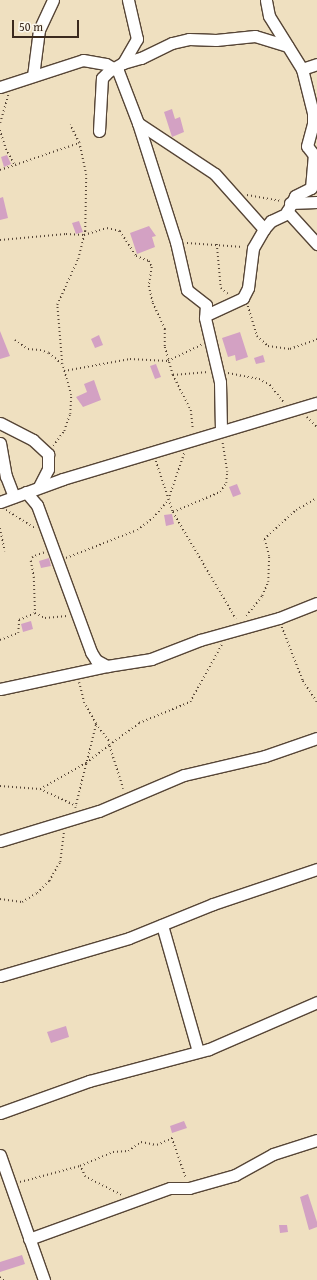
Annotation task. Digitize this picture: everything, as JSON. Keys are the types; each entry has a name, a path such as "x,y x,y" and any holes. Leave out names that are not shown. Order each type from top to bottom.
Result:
{"street":[{"path":"33,76 39,30 53,0"},
{"path":"99,131 102,78 118,65 137,39 128,0"},
{"path":"206,315 242,300 248,288 252,248 264,229 289,207 301,192 314,187 314,155 307,146 313,123 313,113 302,69 269,16 266,0"},
{"path":"0,87 83,60 118,65 141,58 172,43 190,39 216,40 255,36 288,46"},
{"path":"302,69 317,64"},
{"path":"118,65 176,242 187,290 192,296 204,302 210,340 218,372 221,431"},
{"path":"138,123 216,174 264,229"},
{"path":"289,207 317,202"},
{"path":"289,207 317,244"},
{"path":"0,502 39,487 317,403"},
{"path":"0,424 33,440 48,454 48,469 39,487"},
{"path":"0,443 6,476 14,497"},
{"path":"26,492 37,505 46,536 94,657 107,666"},
{"path":"0,689 107,666 151,659 230,630 279,618 317,603"},
{"path":"89,670 94,657"},
{"path":"0,841 127,801 184,775 265,756 317,738"},
{"path":"0,976 129,938 213,904 317,869"},
{"path":"162,925 198,1051"},
{"path":"0,1113 89,1081 198,1051 238,1038 317,1002"},
{"path":"29,1239 170,1188 189,1188 235,1174 273,1154 317,1140"},
{"path":"0,1154 12,1184 29,1239 44,1280"}],"path":[{"path":"0,123 12,83"},
{"path":"48,454 64,431 70,414 71,395 62,364 57,305 78,259 84,235 86,175 79,143 70,125"},
{"path":"0,130 6,149 15,165"},
{"path":"0,170 79,143"},
{"path":"232,192 289,207"},
{"path":"0,240 66,234 84,235 108,228 115,229 125,236 136,256 148,261 153,270 150,286 153,303 165,329 165,347 168,361 173,375 191,410 194,427 168,500 153,518 136,530 57,561"},
{"path":"176,242 217,244 252,248"},
{"path":"217,244 223,291 242,300 248,306 257,336 268,346 290,349 317,339"},
{"path":"15,340 28,349 40,350 49,353 62,364"},
{"path":"64,371 130,359 168,361 210,340"},
{"path":"173,375 218,372 244,374 259,379 270,385 283,401 298,409 317,427"},
{"path":"173,512 220,492 226,484 228,472 221,431"},
{"path":"153,452 173,512 241,628"},
{"path":"241,628 248,610 262,596 268,582 269,556 264,539 296,510 317,498"},
{"path":"0,507 46,536"},
{"path":"0,528 5,551"},
{"path":"35,613 34,577 31,561 33,557 52,550"},
{"path":"35,613 45,618 77,616"},
{"path":"0,640 18,633 19,620 35,613"},
{"path":"279,618 303,681 317,702"},
{"path":"40,789 86,763 139,723 190,702 230,630"},
{"path":"76,673 84,703 96,724 112,743"},
{"path":"0,899 22,902 37,893 49,881 60,862 66,820 76,806 86,763 88,747 96,724"},
{"path":"109,745 127,801"},
{"path":"0,786 40,789 76,806"},
{"path":"12,1184 80,1166 113,1152 128,1151 141,1142 157,1144 172,1138 179,1153 189,1188"},
{"path":"80,1166 85,1177 133,1202"},
{"path":"0,1278 4,1280"}],"building":[{"path":"172,109 175,119 180,117 184,132 172,137 164,112"},
{"path":"7,155 11,164 4,167 1,157"},
{"path":"3,197 8,218 0,220 0,198"},
{"path":"79,221 83,232 76,234 72,223"},
{"path":"149,226 156,236 152,237 155,247 137,254 130,233"},
{"path":"0,331 10,356 0,359"},
{"path":"240,332 248,357 236,361 235,355 228,357 222,338"},
{"path":"99,335 103,345 95,348 91,339"},
{"path":"263,355 265,362 256,364 254,358"},
{"path":"156,364 161,377 155,379 150,366"},
{"path":"94,380 101,400 83,407 76,397 87,392 84,384"},
{"path":"237,484 241,494 233,497 229,487"},
{"path":"172,514 174,524 166,526 164,515"},
{"path":"49,558 51,566 41,568 39,561"},
{"path":"31,621 33,629 23,632 21,624"},
{"path":"66,1026 69,1037 51,1043 47,1032"},
{"path":"184,1121 187,1128 172,1133 170,1126"},
{"path":"308,1194 317,1222 317,1227 309,1230 300,1197"},
{"path":"279,1225 287,1225 288,1232 280,1233"},
{"path":"22,1255 25,1264 0,1272 0,1262"}]}
